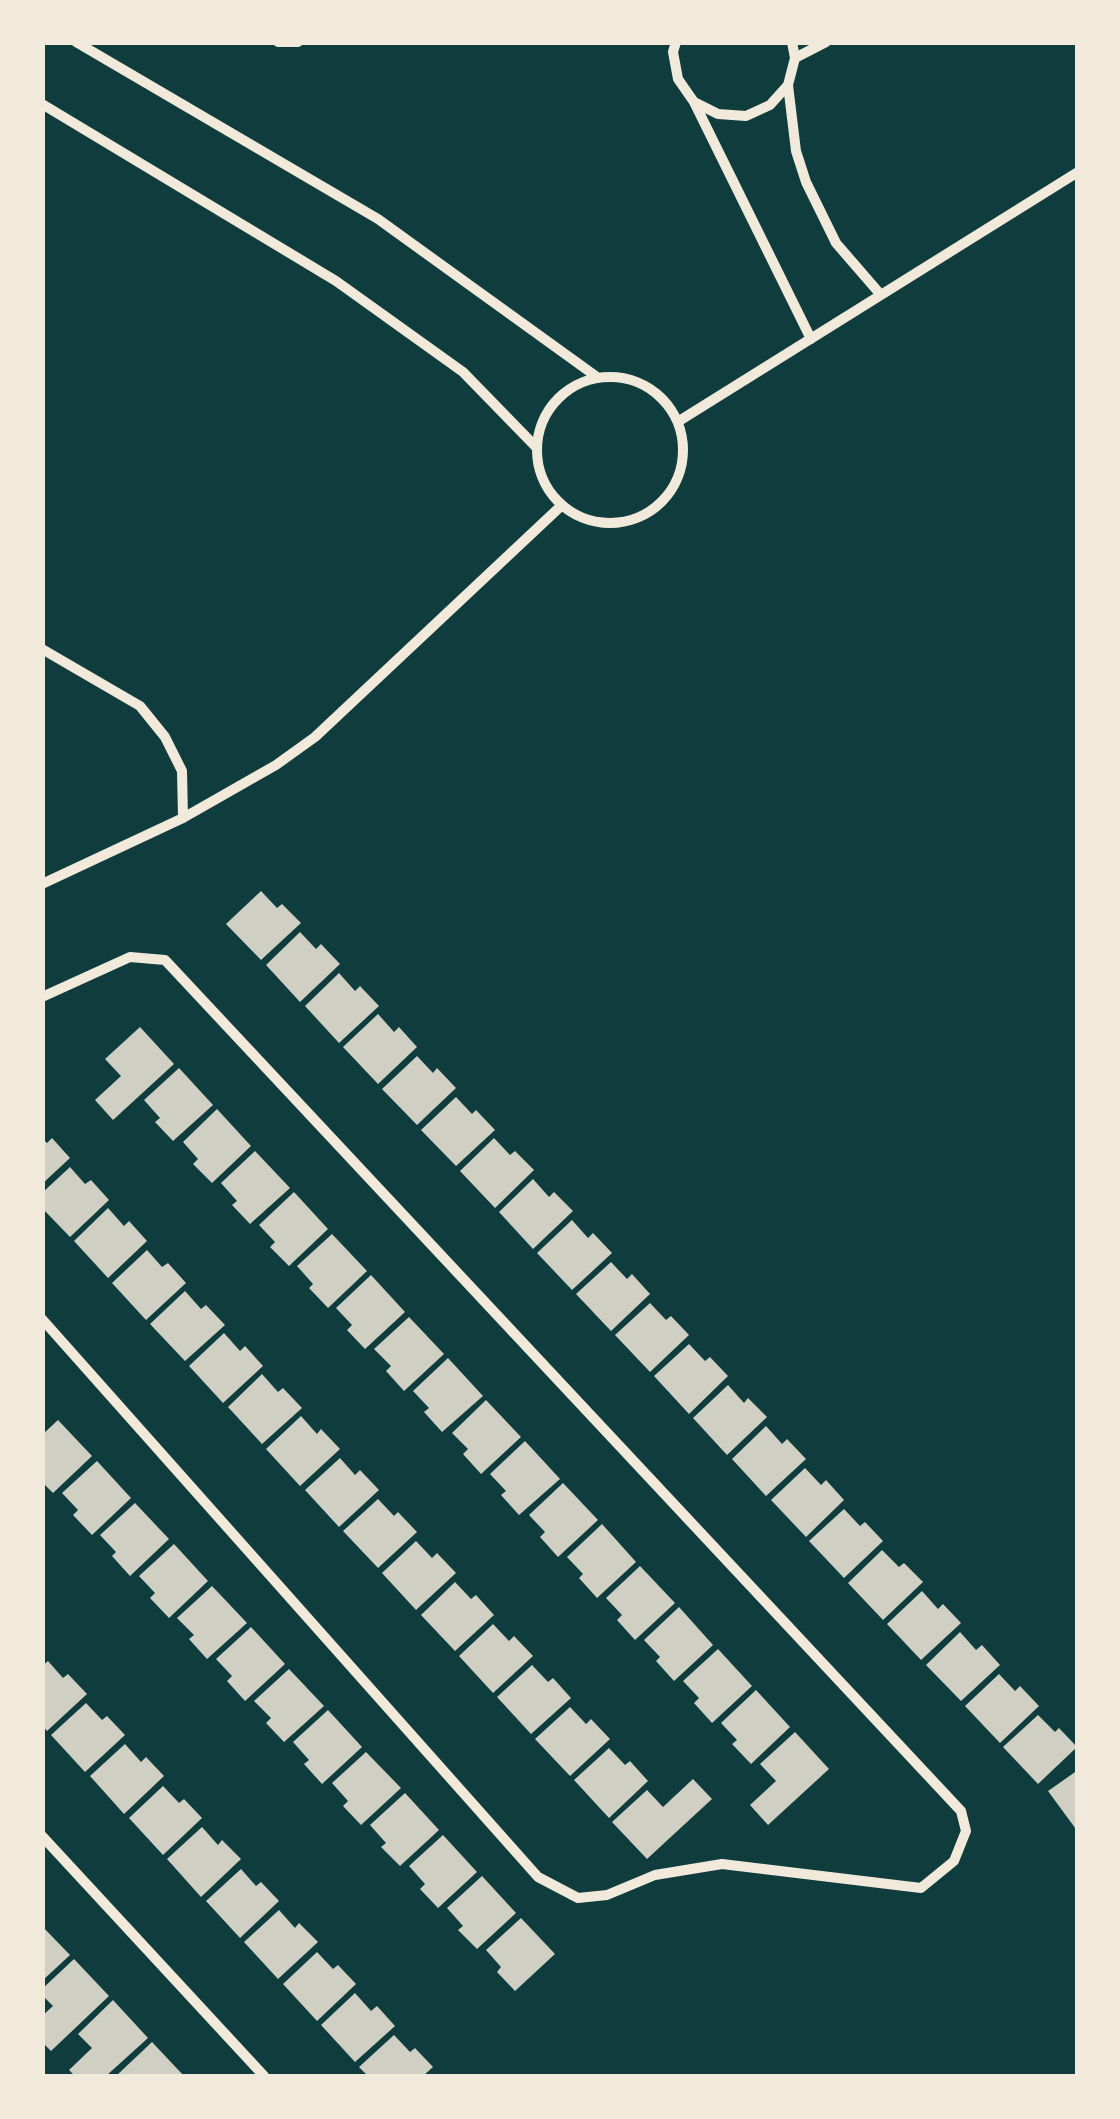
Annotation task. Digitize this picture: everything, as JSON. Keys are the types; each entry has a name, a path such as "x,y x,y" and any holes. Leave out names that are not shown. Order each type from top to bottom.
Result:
{"street":[{"path":"76,42 378,220 597,377"},
{"path":"278,42 298,42"},
{"path":"792,42 795,58 788,85 796,150 812,198 836,243 881,295"},
{"path":"795,58 826,42"},
{"path":"672,46 678,79 694,102 811,338"},
{"path":"694,102 718,114 746,116 770,106 788,85"},
{"path":"42,104 336,281 463,372 536,447"},
{"path":"679,421 1078,172"},
{"path":"597,377 630,378 659,394 679,421 685,454 676,486 654,511 624,524 590,522 561,506 542,480 536,447 545,414 566,390 597,377"},
{"path":"42,884 183,818 276,765 314,736 561,506"},
{"path":"42,648 140,706 165,737 182,771 183,818"},
{"path":"42,998 130,958 165,960 961,1811 966,1831 954,1861 921,1888 722,1864 655,1875 606,1895 578,1898 538,1878 42,1319"},
{"path":"42,1836 264,2076"}],"building":[{"path":"261,891 277,908 282,904 301,923 261,960 226,924"},
{"path":"300,932 316,949 321,944 340,964 300,1002 266,965"},
{"path":"339,973 355,991 360,986 379,1006 339,1043 305,1006"},
{"path":"378,1014 394,1032 399,1027 417,1047 378,1084 343,1047"},
{"path":"140,1027 174,1064 113,1120 95,1100 121,1076 105,1059"},
{"path":"417,1056 433,1073 437,1068 456,1088 417,1125 382,1089"},
{"path":"179,1068 213,1105 173,1141 155,1122 160,1118 144,1100"},
{"path":"456,1097 495,1130 456,1166 421,1130"},
{"path":"217,1109 251,1146 212,1183 193,1164 198,1159 183,1142"},
{"path":"42,1138 47,1143 52,1138 70,1158 42,1184"},
{"path":"494,1138 510,1155 515,1151 534,1170 495,1208 460,1171"},
{"path":"255,1151 290,1188 250,1224 232,1205 237,1201 221,1183"},
{"path":"70,1167 85,1184 91,1180 109,1200 70,1237 42,1208 42,1193"},
{"path":"533,1179 549,1197 554,1192 573,1211 533,1249 499,1212"},
{"path":"294,1192 328,1229 289,1266 270,1247 275,1242 259,1225"},
{"path":"108,1208 124,1226 129,1221 147,1241 108,1278 74,1241"},
{"path":"572,1220 588,1238 593,1233 612,1253 572,1290 537,1253"},
{"path":"332,1234 367,1271 328,1308 309,1288 313,1284 297,1266"},
{"path":"147,1250 162,1267 168,1263 186,1283 146,1320 112,1283"},
{"path":"611,1262 627,1279 632,1274 650,1294 611,1331 576,1294"},
{"path":"371,1275 405,1312 365,1349 347,1330 352,1325 336,1308"},
{"path":"185,1291 201,1309 206,1305 225,1325 185,1361 150,1324"},
{"path":"650,1303 666,1320 671,1316 689,1335 650,1372 615,1335"},
{"path":"409,1317 444,1354 404,1391 386,1371 391,1366 374,1349"},
{"path":"224,1333 240,1351 245,1346 263,1366 223,1403 189,1366"},
{"path":"689,1344 705,1361 710,1357 728,1376 689,1414 654,1376"},
{"path":"448,1358 483,1396 442,1432 424,1412 429,1408 413,1391"},
{"path":"262,1374 278,1392 283,1388 302,1408 262,1444 228,1407"},
{"path":"728,1385 744,1403 748,1398 767,1417 727,1455 693,1418"},
{"path":"486,1400 521,1437 481,1474 463,1454 468,1449 452,1433"},
{"path":"301,1416 317,1434 321,1429 340,1449 300,1486 266,1449"},
{"path":"58,1420 92,1456 53,1493 42,1482 42,1435"},
{"path":"766,1426 782,1444 787,1439 806,1459 766,1496 732,1459"},
{"path":"525,1441 560,1479 519,1515 501,1495 506,1491 490,1474"},
{"path":"340,1458 355,1475 360,1470 379,1490 339,1527 305,1490"},
{"path":"97,1461 131,1498 92,1535 73,1515 78,1510 62,1493"},
{"path":"805,1468 821,1485 826,1480 844,1500 806,1537 771,1500"},
{"path":"563,1483 598,1520 558,1557 540,1537 545,1532 529,1515"},
{"path":"378,1499 417,1532 378,1568 343,1531"},
{"path":"135,1503 169,1539 130,1576 100,1535"},
{"path":"844,1509 860,1526 865,1522 883,1541 844,1578 809,1541"},
{"path":"602,1524 636,1562 597,1598 567,1557"},
{"path":"416,1541 432,1558 437,1553 456,1573 416,1610 382,1573"},
{"path":"174,1544 208,1581 169,1618 150,1598 155,1593 139,1576"},
{"path":"882,1550 899,1567 904,1563 923,1582 883,1620 848,1583"},
{"path":"640,1566 675,1603 635,1640 617,1620 622,1615 606,1598"},
{"path":"455,1582 471,1599 476,1595 494,1615 455,1651 421,1615"},
{"path":"212,1586 247,1623 207,1659 189,1639 194,1635 177,1618"},
{"path":"922,1591 938,1609 943,1604 961,1623 921,1660 887,1624"},
{"path":"679,1607 713,1645 674,1681 644,1640"},
{"path":"493,1624 509,1641 514,1636 533,1656 493,1693 459,1656"},
{"path":"251,1627 285,1664 245,1701 227,1681 232,1676 216,1659"},
{"path":"960,1632 976,1650 982,1645 1000,1665 961,1701 926,1665"},
{"path":"718,1649 752,1686 712,1723 694,1703 699,1698 683,1681"},
{"path":"48,1661 63,1678 68,1674 87,1694 47,1731 42,1725 42,1666"},
{"path":"532,1665 548,1682 553,1678 571,1698 531,1734 497,1697"},
{"path":"289,1669 324,1706 284,1742 266,1723 271,1718 254,1701"},
{"path":"999,1674 1015,1691 1020,1686 1039,1706 1000,1743 965,1706"},
{"path":"756,1690 790,1727 751,1764 732,1744 737,1740 721,1723"},
{"path":"86,1703 102,1720 107,1716 125,1735 85,1772 51,1735"},
{"path":"570,1707 586,1724 591,1719 610,1739 570,1776 535,1739"},
{"path":"328,1710 362,1747 322,1784 304,1764 309,1760 293,1742"},
{"path":"1038,1715 1055,1732 1059,1728 1077,1747 1038,1784 1003,1747"},
{"path":"795,1732 829,1769 768,1825 750,1805 776,1781 760,1764"},
{"path":"125,1744 141,1762 146,1757 164,1776 124,1814 90,1776"},
{"path":"609,1748 625,1765 630,1761 648,1781 609,1818 574,1780"},
{"path":"366,1752 401,1788 361,1825 343,1806 348,1801 332,1783"},
{"path":"1078,1770 1078,1832 1048,1791"},
{"path":"693,1779 712,1799 647,1859 612,1822 647,1790 663,1807"},
{"path":"163,1786 179,1803 184,1799 202,1818 163,1855 129,1818"},
{"path":"405,1793 439,1830 400,1866 381,1847 386,1843 370,1825"},
{"path":"202,1827 218,1845 222,1840 241,1859 201,1897 167,1859"},
{"path":"443,1835 477,1872 438,1908 420,1889 425,1884 409,1866"},
{"path":"241,1869 256,1886 261,1882 279,1901 240,1938 206,1901"},
{"path":"482,1876 516,1913 477,1949 458,1930 463,1926 447,1908"},
{"path":"279,1910 295,1928 299,1923 318,1942 278,1979 244,1942"},
{"path":"521,1918 555,1954 515,1991 497,1972 501,1967 486,1950"},
{"path":"42,1926 70,1955 42,1981"},
{"path":"317,1952 333,1969 338,1965 356,1984 317,2021 283,1984"},
{"path":"74,1959 109,1996 51,2051 42,2042 42,2016 53,2006 42,1995 42,1989"},
{"path":"355,1993 371,2011 377,2006 395,2026 355,2062 321,2025"},
{"path":"113,2000 148,2038 106,2076 75,2076 69,2070 92,2048 78,2034"},
{"path":"394,2035 410,2052 415,2048 433,2067 423,2076 368,2076 359,2067"},
{"path":"152,2042 184,2076 116,2076"}]}
